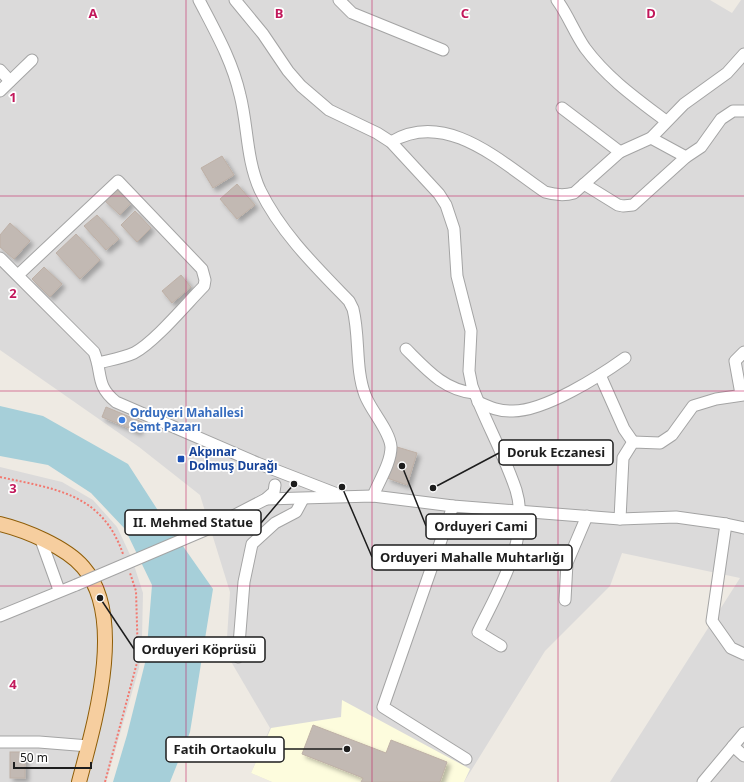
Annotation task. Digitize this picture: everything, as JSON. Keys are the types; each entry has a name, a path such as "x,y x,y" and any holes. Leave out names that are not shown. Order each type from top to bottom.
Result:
{"main road":[{"path":"0,524 13,528 70,554 83,566 94,583 103,613 106,638 103,670 89,746 79,782"}],"street":[{"path":"199,0 228,55 235,74 241,96 248,152 252,170 260,190 298,247 349,301 353,309 356,320 361,383 368,403 385,430 391,446 390,455 373,496"},
{"path":"235,0 263,34 288,71 316,100 329,110 391,142 439,194 451,216 454,229 457,276 471,331 469,371 476,397 508,468 516,492 519,510 518,537 507,571 478,632 501,646"},
{"path":"339,0 352,13 443,50"},
{"path":"557,0 579,38 602,68 627,92 666,121"},
{"path":"391,142 410,133 442,133 478,146 545,192 554,195 569,195 574,193 620,152 651,138 684,104 728,73 744,54"},
{"path":"0,91 32,60"},
{"path":"0,70 10,81"},
{"path":"562,108 620,152"},
{"path":"584,184 618,205 628,206 640,200 686,157 701,147 721,118 733,111 744,111"},
{"path":"651,138 686,157"},
{"path":"18,275 118,181 202,269 205,280 204,286 149,342 136,352 125,357 98,363"},
{"path":"0,258 94,352 98,363 100,383 106,394 116,402 256,463 344,496"},
{"path":"406,350 439,381 459,391 476,397 498,410 521,411 564,394 600,375 625,358"},
{"path":"633,442 660,443 672,435 693,406 716,399 743,394 735,361 744,352"},
{"path":"600,375 624,429 633,442"},
{"path":"620,519 623,458 633,442"},
{"path":"0,616 210,528 266,499 274,492 274,477 268,470 256,463"},
{"path":"275,485 277,490 290,499"},
{"path":"266,499 373,496 453,506 620,519 676,517 744,528"},
{"path":"238,657 244,582 252,544 275,523 296,512 303,499"},
{"path":"453,506 384,708 466,759"},
{"path":"565,600 567,563 587,516"},
{"path":"726,524 712,621 731,648 744,654"},
{"path":"41,540 59,590"},
{"path":"703,782 744,733"},
{"path":"0,742 89,746"},
{"path":"733,746 744,756"}],"shaded area":[{"path":"0,0 710,0 732,13 741,0 744,0 744,782 610,782 740,578 622,553 610,586 545,651 464,782 272,782 251,773 270,728 226,653 230,592 200,495 139,447 0,350"},
{"path":"0,467 62,482 93,500 117,527 132,559 143,593 142,638 139,668 106,782 0,782"},
{"path":"342,700 470,769 464,782 272,782 251,773 271,728 341,717"}],"water":[{"path":"0,406 43,416 128,464 157,509 213,589 190,732 170,782 113,782 127,735 146,659 152,585 125,529 91,493 48,465 0,456"}],"building":[{"path":"222,156 234,175 213,188 201,168"},
{"path":"237,184 255,205 237,219 220,199"},
{"path":"115,188 131,203 120,215 104,200"},
{"path":"135,211 151,228 137,242 121,225"},
{"path":"97,215 119,239 106,250 84,226"},
{"path":"10,223 30,241 14,259 0,247 0,235"},
{"path":"76,234 100,260 80,279 56,253"},
{"path":"44,267 62,284 50,297 32,279"},
{"path":"181,275 191,287 172,303 162,291"},
{"name":"Orduyeri Mahallesi Semt Pazarı","path":"106,407 142,422 138,432 102,417"},
{"path":"397,447 417,453 407,485 387,478"},
{"path":"313,725 386,753 391,740 447,762 440,782 361,782 363,778 302,754"},
{"path":"10,752 25,752 25,778 10,778"}],"place":[{"name":"Orduyeri Mahallesi Semt Pazarı","path":"122,420"},
{"name":"Akpınar Dolmuş Durağı","path":"181,459"},
{"name":"Orduyeri Cami","path":"402,466"},
{"name":"II. Mehmed Statue","path":"294,484"},
{"name":"Orduyeri Mahalle Muhtarlığı","path":"342,487"},
{"name":"Doruk Eczanesi","path":"433,488"},
{"name":"Orduyeri Köprüsü","path":"100,598"},
{"name":"Fatih Ortaokulu","path":"347,749"}]}
